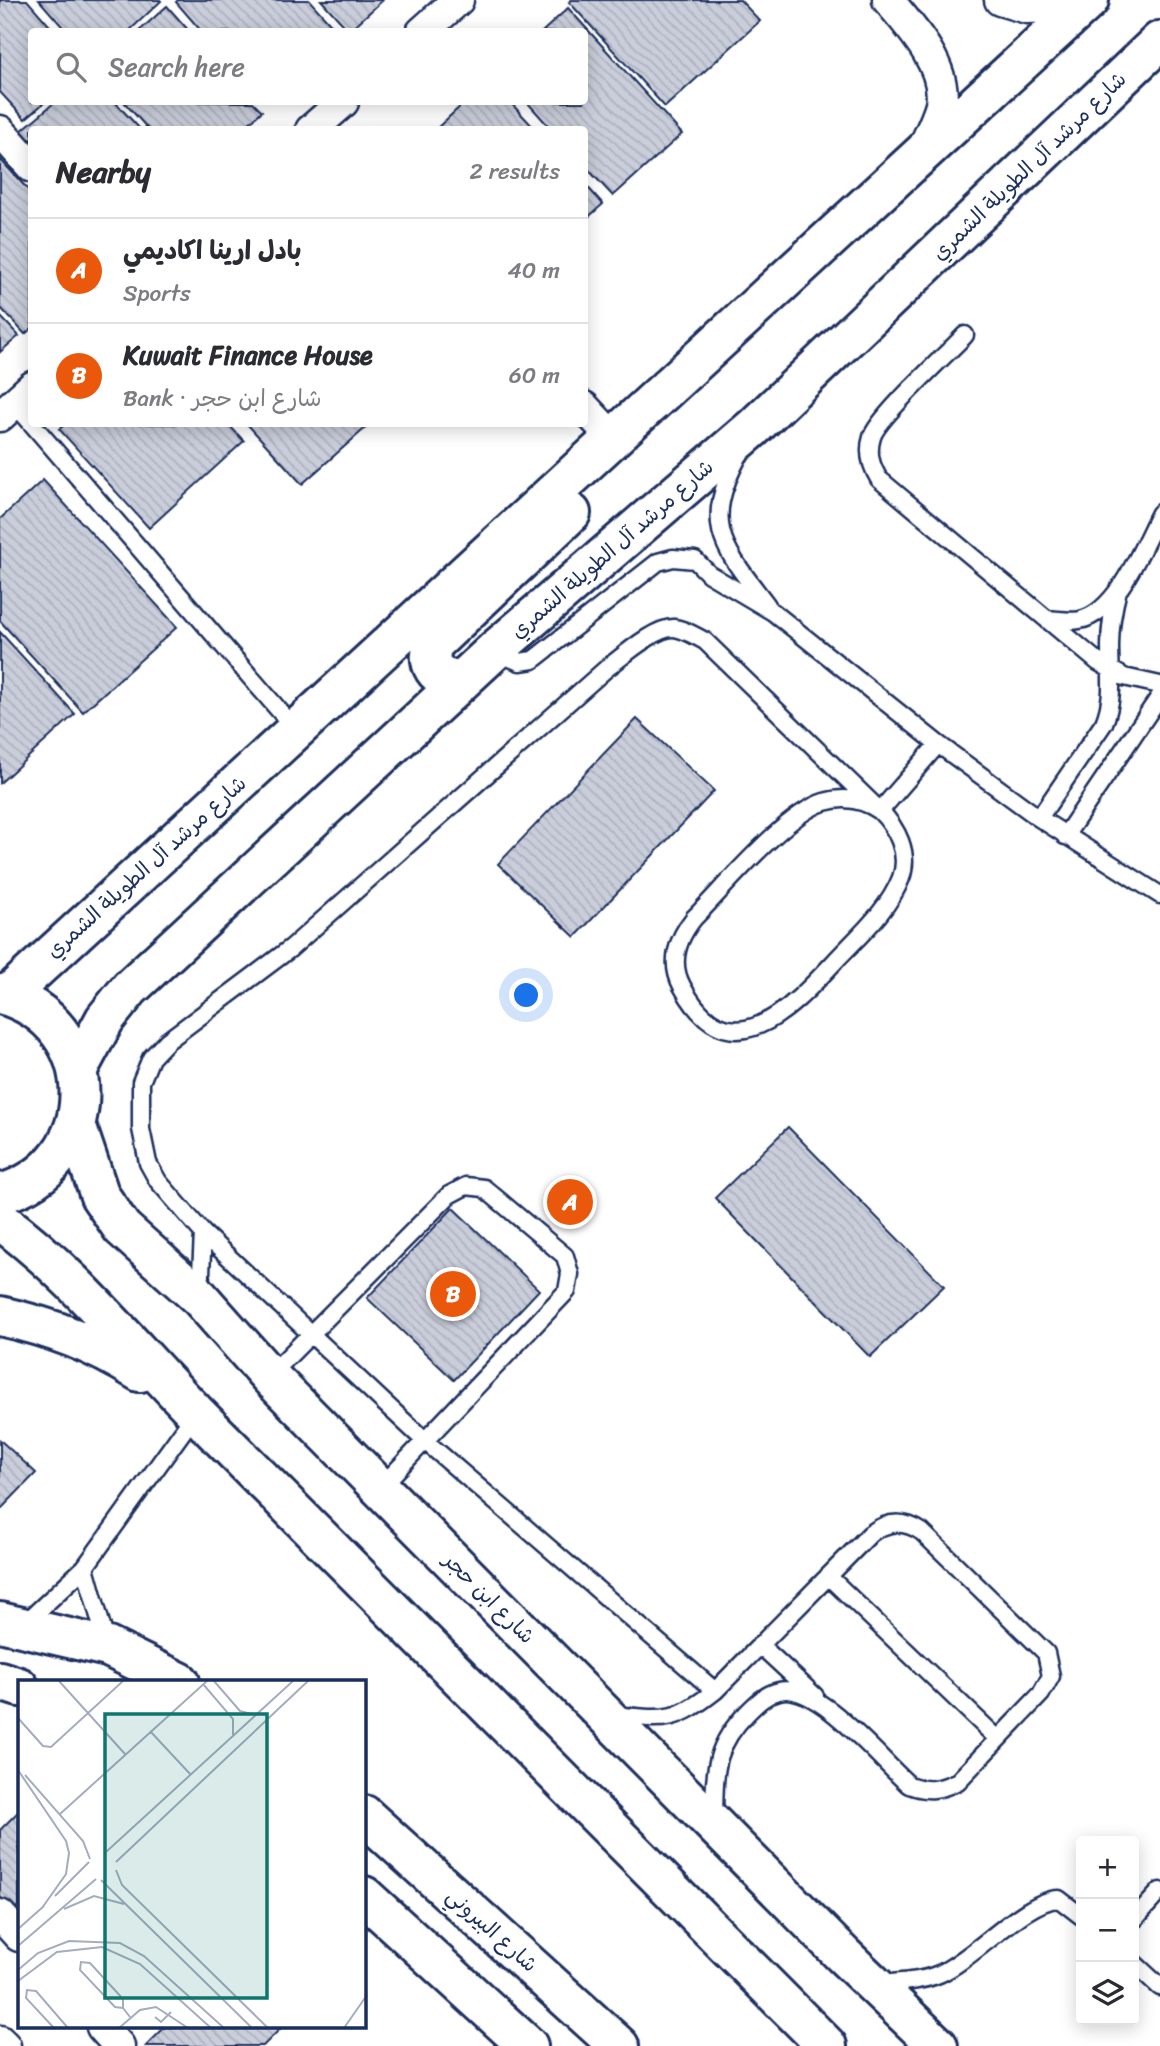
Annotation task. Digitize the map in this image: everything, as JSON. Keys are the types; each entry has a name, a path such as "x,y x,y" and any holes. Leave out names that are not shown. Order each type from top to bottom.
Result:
{"main road":[{"name":"شارع مرشد آل الطويلة الشمري","path":"4,995 614,439 1086,3"},
{"name":"شارع مرشد آل الطويلة الشمري","path":"78,1069 105,1019 131,988 494,651 753,428 1160,41"},
{"path":"463,679 444,679 435,673 430,664 433,644 567,518 594,481 614,439"},
{"path":"0,1194 35,1180 60,1156 76,1125 81,1097 78,1069 66,1041 46,1017 20,1000 4,995"},
{"name":"شارع ابن حجر","path":"76,1125 100,1196 122,1228 200,1298 269,1376 714,1825 938,2046"},
{"path":"0,1220 35,1245 188,1405 827,2046"},
{"path":"0,1316 34,1323 100,1347 188,1405"},
{"path":"10,1625 108,1647 176,1680"},
{"path":"0,1681 18,1687"},
{"name":"شارع البيروني","path":"366,1817 619,2046"},
{"path":"366,1898 528,2046"}],"street":[{"path":"426,28 458,0"},
{"path":"888,0 918,35 935,67 941,104 922,152"},
{"path":"1000,0 1027,8 1086,3"},
{"path":"0,131 28,162"},
{"path":"588,411 614,439"},
{"path":"0,1915 18,1935"},
{"path":"103,2028 119,2046"},
{"path":"0,2041 5,2046"}],"lane":[{"path":"965,335 879,424 870,446 873,469 879,479 1047,619 1112,669 1132,679 1160,685"},
{"path":"15,402 28,417"},
{"path":"36,427 296,730"},
{"path":"753,428 721,489 719,515 727,553 773,612"},
{"path":"1047,619 1080,620 1094,614 1118,590 1160,513"},
{"path":"494,651 506,659 533,660 658,562 673,558 695,561 709,574 773,612 938,744 1038,818 1160,895"},
{"path":"1038,818 1104,723 1112,697 1111,629 1118,590"},
{"path":"715,1691 425,1441 202,1233 158,1181 148,1163 141,1129 141,1082 151,1058 167,1041 291,948 607,668 643,641 670,628 685,631 705,641 880,811 893,824 904,857 901,877 874,919 791,1008 764,1024 737,1030 723,1027 709,1018 685,992 677,977 676,957 682,934 694,918 781,831 823,802 848,798 868,803 880,811"},
{"path":"1065,836 1160,696"},
{"path":"880,811 938,744"},
{"path":"269,1376 449,1195 466,1186 484,1188 565,1256 570,1274 567,1291 380,1488"},
{"path":"200,1298 202,1233"},
{"path":"10,1625 85,1567 188,1405"},
{"path":"604,1714 673,1717 687,1712 715,1691 760,1645 828,1576 870,1534 887,1524 912,1526 922,1532 1046,1654 1051,1676 1041,1693 958,1781 942,1789 924,1790 909,1785 760,1645"},
{"path":"85,1567 108,1647"},
{"path":"828,1576 998,1739"},
{"path":"714,1825 715,1768 730,1730 761,1699 780,1690 798,1692 822,1702"},
{"path":"1139,1914 1160,1891"},
{"path":"873,1984 913,1981 937,1975 982,1947 1043,1901 1059,1899 1076,1912"},
{"path":"1139,1968 1160,1987"}],"building":[{"path":"0,0 27,0 52,28 28,28 28,105 41,105 25,119 0,92"},
{"path":"39,0 161,1 132,28 64,28"},
{"path":"309,0 334,28 199,28 176,2"},
{"path":"321,0 383,0 352,28 346,28"},
{"path":"740,0 760,21 665,107 569,2"},
{"path":"167,6 186,28 142,28"},
{"path":"568,8 586,28 546,28"},
{"path":"588,30 682,134 613,196 588,169 588,126 548,126 530,105 588,105"},
{"path":"51,105 118,105 137,126 28,126 28,139 21,131"},
{"path":"127,105 256,105 262,111 246,126 145,126"},
{"path":"462,105 513,105 532,126 439,126"},
{"path":"0,159 28,190 28,331 25,334 0,307"},
{"path":"588,187 603,204 588,217"},
{"path":"0,316 19,336 0,352"},
{"path":"231,427 244,441 149,528 59,429"},
{"path":"250,427 367,427 302,484"},
{"path":"43,480 177,627 83,712 0,621 0,519"},
{"path":"0,632 75,714 0,783"},
{"path":"637,719 714,791 575,937 498,864"},
{"path":"788,1127 944,1286 870,1357 715,1198"},
{"path":"453,1208 539,1290 454,1380 367,1298"},
{"path":"0,1440 36,1473 0,1510"},
{"path":"18,1812 18,1906 14,1911 0,1897 0,1830"},
{"path":"164,2028 281,2028 263,2046 146,2046"}],"place":[{"name":"بادل ارينا اكاديمي","path":"570,1202"},
{"name":"Kuwait Finance House","path":"453,1294"}]}
